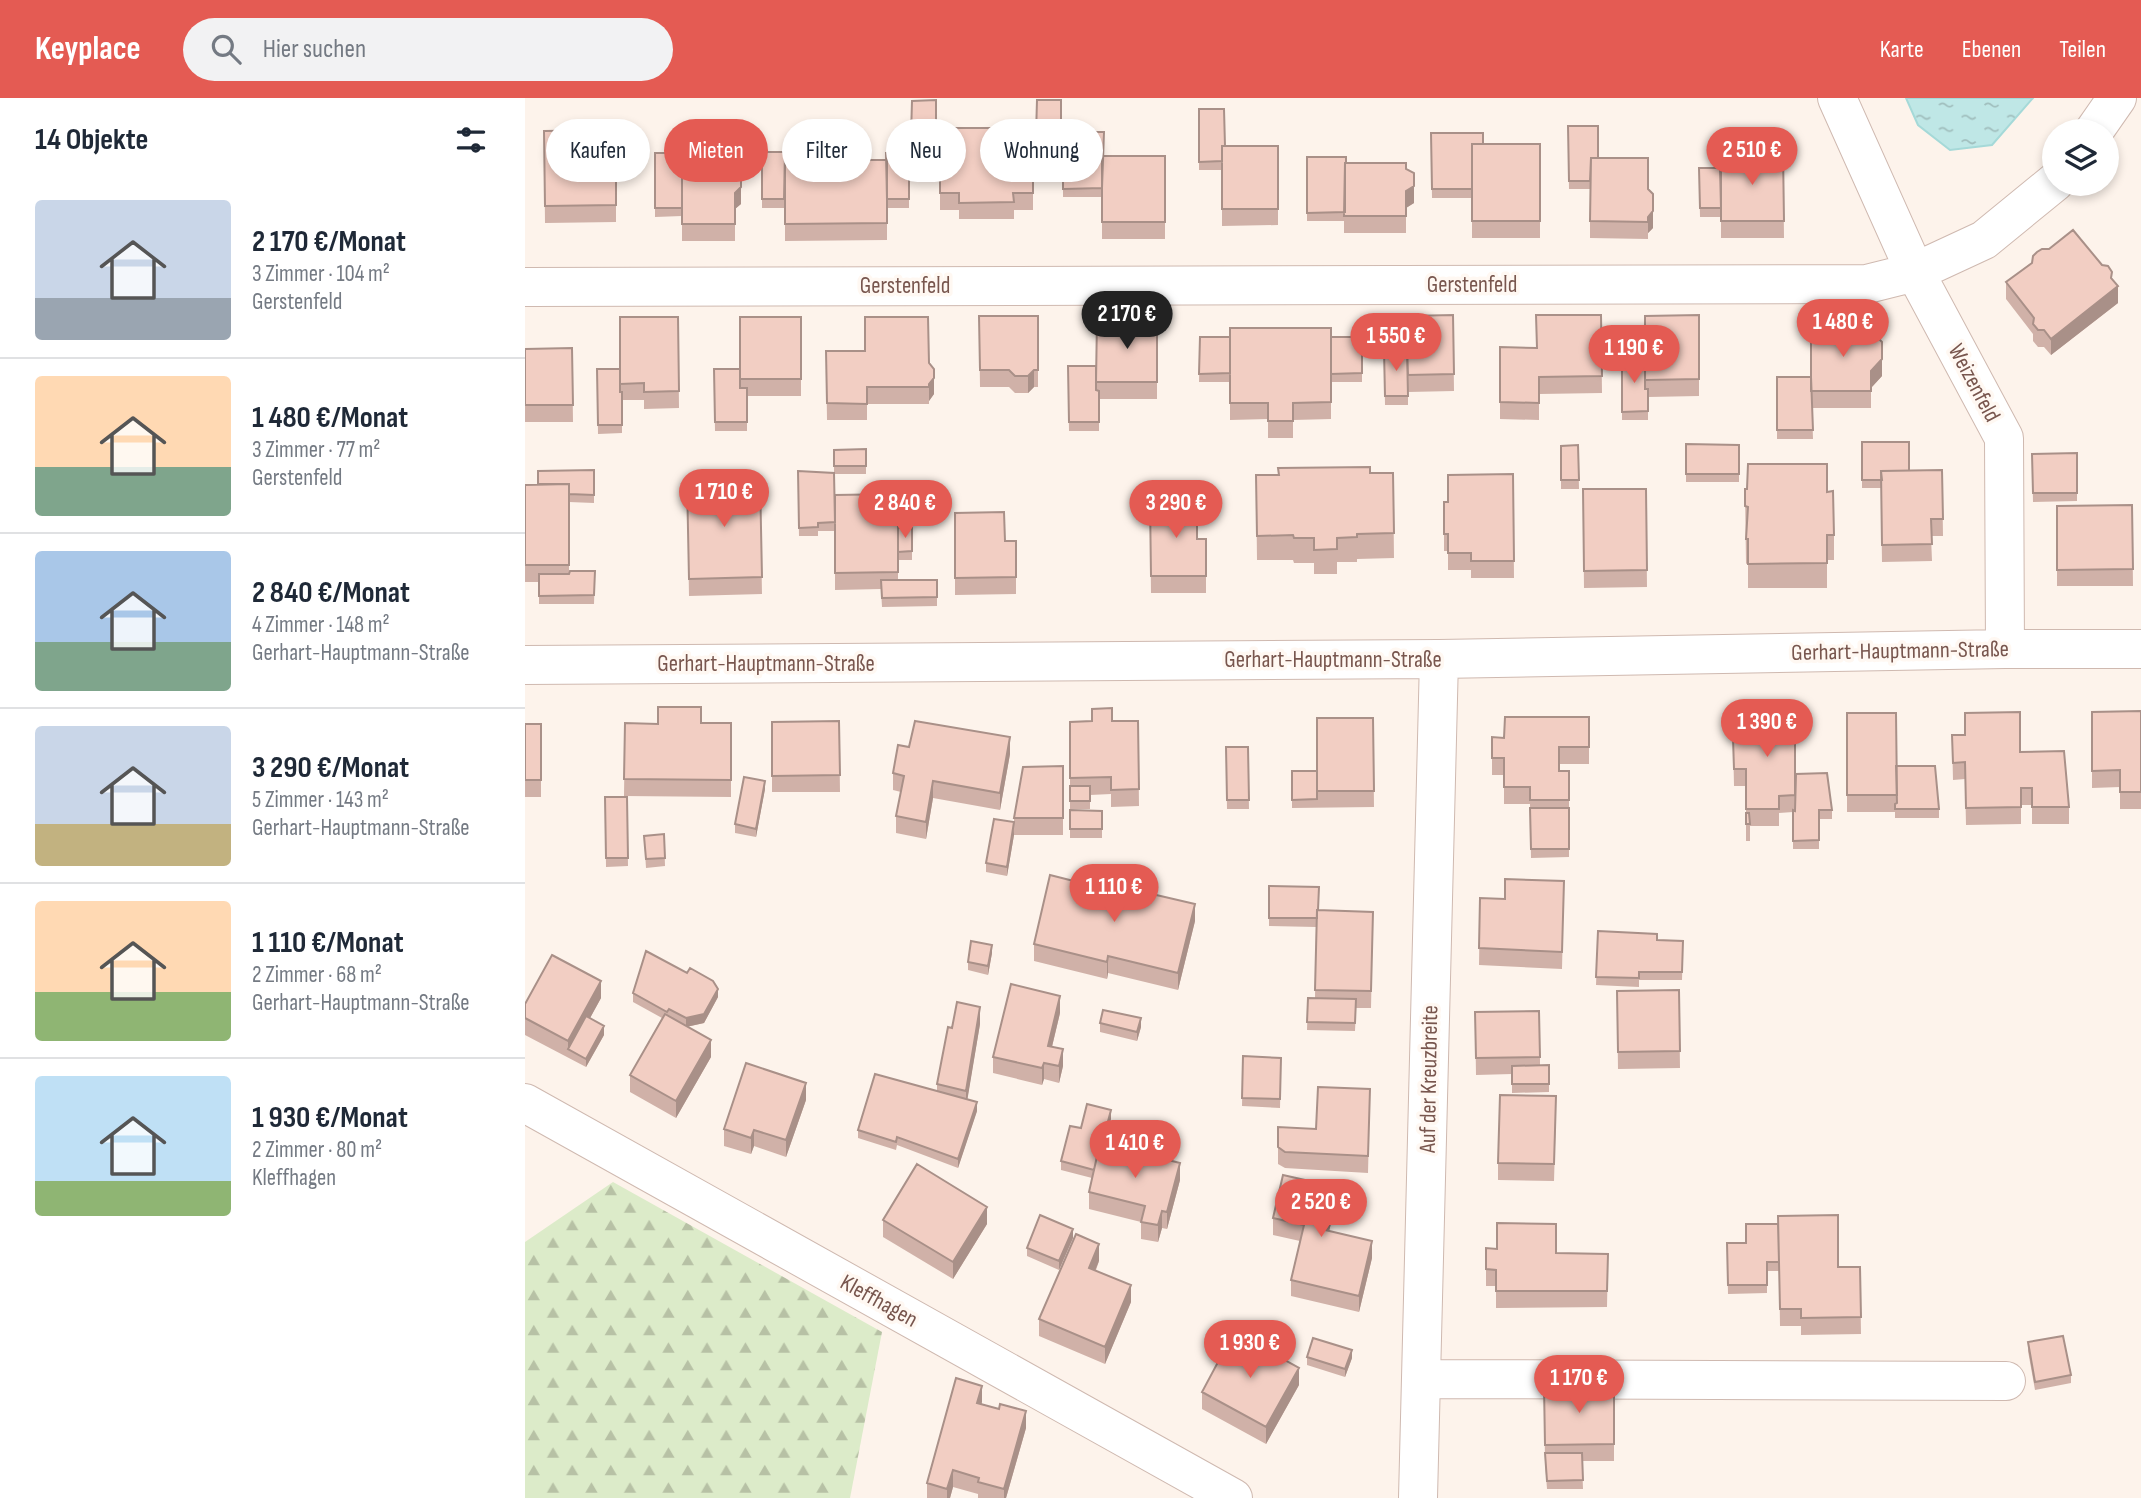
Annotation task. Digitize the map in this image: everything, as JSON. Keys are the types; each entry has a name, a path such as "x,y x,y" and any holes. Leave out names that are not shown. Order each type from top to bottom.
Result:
{"street":[{"name":"Weizenfeld","path":"1837,98 1915,272 2004,438 2005,649"},
{"path":"2102,119 2117,98"},
{"name":"Gerstenfeld","path":"525,287 1853,285 1915,272 1984,240 2042,193"},
{"name":"Gerhart-Hauptmann-Straße","path":"525,665 1439,659 2141,649"},
{"name":"Auf der Kreuzbreite","path":"1418,1498 1439,659"},
{"name":"Kleffhagen","path":"525,1103 1233,1498"},
{"path":"1421,1379 2006,1381"}],"green space":[{"path":"613,1182 882,1332 850,1498 525,1498 525,1242"}],"water":[{"path":"1906,98 2033,98 1992,145 1950,150 1918,125"}],"building":[{"path":"936,100 936,119 911,119 912,101"},
{"path":"1037,100 1061,100 1061,119 1036,119"},
{"path":"1199,109 1224,109 1225,146 1222,146 1222,161 1199,162"},
{"path":"1568,126 1598,126 1598,158 1591,158 1590,181 1569,181"},
{"path":"966,128 980,128 980,182 1033,182 1033,193 1013,193 1014,202 959,203 959,193 940,193 940,182 966,182"},
{"path":"544,131 546,182 616,182 616,205 545,206"},
{"path":"1431,133 1483,133 1483,144 1472,144 1472,189 1432,189"},
{"path":"1472,144 1540,144 1540,221 1472,221"},
{"path":"1222,146 1278,146 1278,209 1222,209"},
{"path":"768,152 782,152 784,199 762,199 762,182 768,182"},
{"path":"1783,152 1784,221 1721,221 1721,153"},
{"path":"655,153 664,153 664,182 682,182 682,208 655,208"},
{"path":"1103,156 1165,156 1165,222 1102,222"},
{"path":"1307,157 1346,157 1345,212 1307,213"},
{"path":"1591,158 1648,158 1648,189 1653,194 1653,211 1648,222 1590,221"},
{"path":"872,160 886,160 887,223 785,224 785,182 872,182"},
{"path":"1345,163 1406,163 1406,169 1414,173 1414,186 1406,191 1406,216 1344,216"},
{"path":"1699,168 1720,168 1721,208 1700,208"},
{"path":"682,182 741,182 741,187 735,193 735,224 682,224"},
{"path":"887,182 909,182 909,199 887,199"},
{"path":"1063,182 1102,182 1102,188 1063,189"},
{"path":"2073,230 2102,265 2108,266 2112,272 2111,278 2118,286 2051,339 2044,330 2038,330 2033,324 2034,318 2006,282 2032,263 2037,252 2049,249"},
{"path":"1453,315 1454,374 1408,375 1406,316"},
{"path":"1536,315 1601,315 1602,376 1539,377 1539,403 1500,402 1500,347 1537,348"},
{"path":"1699,315 1699,379 1645,380 1645,316"},
{"path":"979,316 1038,316 1038,370 1028,376 1015,376 1009,370 980,370"},
{"path":"620,317 678,317 679,391 644,392 644,383 620,384"},
{"path":"740,317 801,317 801,379 740,379"},
{"path":"865,317 928,317 929,363 934,369 934,378 929,387 867,387 867,404 827,403 826,351 865,351"},
{"path":"1097,319 1157,319 1157,382 1096,382"},
{"path":"1811,327 1870,330 1882,342 1882,359 1871,371 1871,391 1811,391"},
{"path":"1230,328 1331,328 1331,402 1293,403 1293,421 1268,421 1268,403 1230,403"},
{"path":"1200,337 1230,337 1230,373 1199,374"},
{"path":"1331,337 1362,337 1362,373 1331,374"},
{"path":"572,348 573,405 525,405 525,349"},
{"path":"1384,350 1407,350 1408,396 1385,396"},
{"path":"1622,356 1645,356 1648,411 1622,412"},
{"path":"1068,366 1096,366 1099,422 1069,422"},
{"path":"597,369 620,369 622,425 598,425"},
{"path":"714,369 740,369 740,388 747,388 747,422 715,422"},
{"path":"1777,377 1811,377 1813,430 1777,430"},
{"path":"1862,442 1909,442 1909,471 1881,471 1882,480 1862,480"},
{"path":"1686,444 1739,445 1739,474 1686,474"},
{"path":"1578,445 1579,480 1561,480 1561,446"},
{"path":"866,449 866,466 834,466 834,450"},
{"path":"2077,453 2077,493 2033,493 2032,454"},
{"path":"1748,464 1827,464 1827,492 1833,491 1834,535 1827,535 1827,563 1748,564 1748,507 1745,506 1745,489"},
{"path":"1370,467 1370,473 1393,473 1394,533 1357,534 1357,537 1337,538 1337,549 1314,550 1314,538 1294,538 1293,535 1257,536 1256,475 1279,475 1278,468"},
{"path":"594,470 594,495 569,494 569,484 538,484 538,471"},
{"path":"1942,470 1943,519 1931,519 1932,544 1882,545 1881,471"},
{"path":"798,471 834,473 835,522 818,523 818,527 799,528"},
{"path":"1513,474 1514,561 1471,561 1471,553 1448,553 1448,534 1444,534 1444,502 1448,502 1448,475"},
{"path":"760,479 762,577 689,579 687,480"},
{"path":"569,484 569,565 525,565 525,485"},
{"path":"1583,489 1646,489 1647,570 1584,571"},
{"path":"898,494 898,572 835,573 835,495"},
{"path":"1150,501 1197,501 1197,539 1206,539 1206,576 1151,576"},
{"path":"2132,505 2133,569 2057,570 2057,506"},
{"path":"1004,512 1005,541 1016,541 1016,577 955,578 955,513"},
{"path":"898,528 912,528 912,551 898,552"},
{"path":"570,571 595,571 594,595 539,596 539,574 569,574"},
{"path":"881,580 937,580 937,597 882,598"},
{"path":"658,707 701,707 701,723 731,723 731,780 624,779 625,723 658,724"},
{"path":"1112,708 1112,721 1138,721 1139,789 1111,790 1111,777 1070,778 1070,722 1092,721 1092,709"},
{"path":"2141,711 2141,792 2120,792 2120,770 2092,771 2092,712"},
{"path":"2020,712 2020,752 2064,751 2069,807 2032,807 2032,788 2021,788 2021,807 1966,808 1965,762 1953,763 1952,735 1965,735 1965,713"},
{"path":"1847,713 1896,713 1897,795 1847,795"},
{"path":"1795,714 1795,795 1779,796 1779,809 1746,809 1746,769 1734,769 1733,738 1744,738 1744,715"},
{"path":"1505,717 1589,717 1589,747 1559,747 1559,771 1569,771 1569,800 1530,800 1530,787 1504,787 1504,758 1492,758 1492,737 1504,738"},
{"path":"1317,718 1373,718 1374,791 1317,791"},
{"path":"839,721 840,775 772,776 772,722"},
{"path":"915,721 1010,737 1000,793 933,781 926,822 896,816 904,776 893,773 898,745 909,747"},
{"path":"525,724 541,724 541,780 525,780"},
{"path":"1226,747 1248,747 1249,800 1227,800"},
{"path":"1063,766 1063,818 1014,818 1023,767"},
{"path":"1896,766 1935,766 1939,809 1895,809"},
{"path":"1292,771 1317,771 1317,799 1292,800"},
{"path":"1827,773 1832,810 1819,810 1819,840 1793,841 1796,774"},
{"path":"744,777 765,781 756,829 735,824"},
{"path":"1070,786 1090,786 1090,801 1070,801"},
{"path":"605,797 627,797 628,858 606,858"},
{"path":"1530,808 1569,808 1569,849 1531,849"},
{"path":"1070,810 1102,811 1102,829 1070,829"},
{"path":"1746,813 1749,813 1750,824 1746,824"},
{"path":"994,819 1014,822 1007,867 986,863"},
{"path":"664,834 665,858 646,859 644,836"},
{"path":"1050,875 1121,893 1122,887 1195,904 1178,973 1108,956 1107,962 1034,944"},
{"path":"1505,879 1564,881 1562,952 1479,948 1480,898 1505,899"},
{"path":"1269,886 1319,887 1317,918 1269,918"},
{"path":"1317,910 1373,912 1371,991 1315,990"},
{"path":"1598,931 1657,934 1657,940 1683,941 1682,972 1639,972 1639,978 1596,977"},
{"path":"971,941 992,945 988,966 968,962"},
{"path":"646,951 687,973 690,968 713,981 718,989 704,1014 686,1018 669,1009 667,1012 633,993"},
{"path":"552,955 601,981 568,1041 525,1018 525,1004"},
{"path":"1011,984 1060,996 1048,1046 1063,1049 1059,1066 1044,1063 1042,1068 993,1057"},
{"path":"1679,990 1680,1051 1618,1052 1617,991"},
{"path":"1308,998 1356,999 1355,1023 1307,1022"},
{"path":"957,1002 980,1007 966,1091 937,1084 948,1027 952,1028"},
{"path":"1103,1010 1141,1018 1137,1032 1100,1023"},
{"path":"1539,1011 1540,1057 1476,1058 1475,1012"},
{"path":"665,1014 711,1040 676,1101 630,1075"},
{"path":"586,1016 604,1026 586,1059 568,1049"},
{"path":"1243,1056 1281,1058 1280,1099 1242,1098"},
{"path":"746,1063 806,1083 786,1140 754,1130 751,1138 724,1129"},
{"path":"1549,1065 1549,1084 1512,1084 1512,1066"},
{"path":"875,1074 977,1102 958,1159 897,1137 896,1142 858,1130"},
{"path":"1318,1087 1370,1089 1368,1156 1285,1152 1278,1147 1278,1127 1316,1129"},
{"path":"1500,1095 1556,1096 1554,1164 1498,1163"},
{"path":"1087,1104 1111,1110 1094,1170 1061,1161 1070,1126 1081,1128"},
{"path":"1100,1143 1180,1163 1167,1212 1162,1211 1158,1225 1141,1222 1145,1206 1089,1192"},
{"path":"917,1164 987,1207 953,1262 883,1220"},
{"path":"1283,1175 1336,1187 1325,1230 1372,1241 1359,1296 1291,1280 1304,1225 1273,1218"},
{"path":"1040,1215 1073,1229 1059,1261 1027,1248"},
{"path":"1838,1215 1838,1267 1860,1267 1861,1317 1801,1318 1801,1309 1780,1309 1778,1216"},
{"path":"1497,1223 1556,1224 1556,1253 1608,1254 1607,1291 1496,1291 1496,1270 1486,1269 1486,1248 1497,1249"},
{"path":"1746,1224 1778,1224 1779,1262 1767,1262 1767,1285 1728,1285 1727,1243 1746,1243"},
{"path":"1076,1234 1099,1244 1089,1268 1131,1285 1105,1347 1039,1319"},
{"path":"1234,1332 1299,1368 1266,1427 1202,1392"},
{"path":"2063,1336 2071,1375 2035,1382 2028,1342"},
{"path":"1313,1338 1352,1350 1345,1369 1307,1357"},
{"path":"956,1378 982,1386 977,1403 999,1409 1000,1404 1026,1411 1004,1489 978,1482 979,1478 953,1470 947,1489 927,1483"},
{"path":"1614,1385 1614,1444 1545,1445 1544,1386"},
{"path":"1545,1453 1582,1453 1583,1480 1547,1481"}]}
